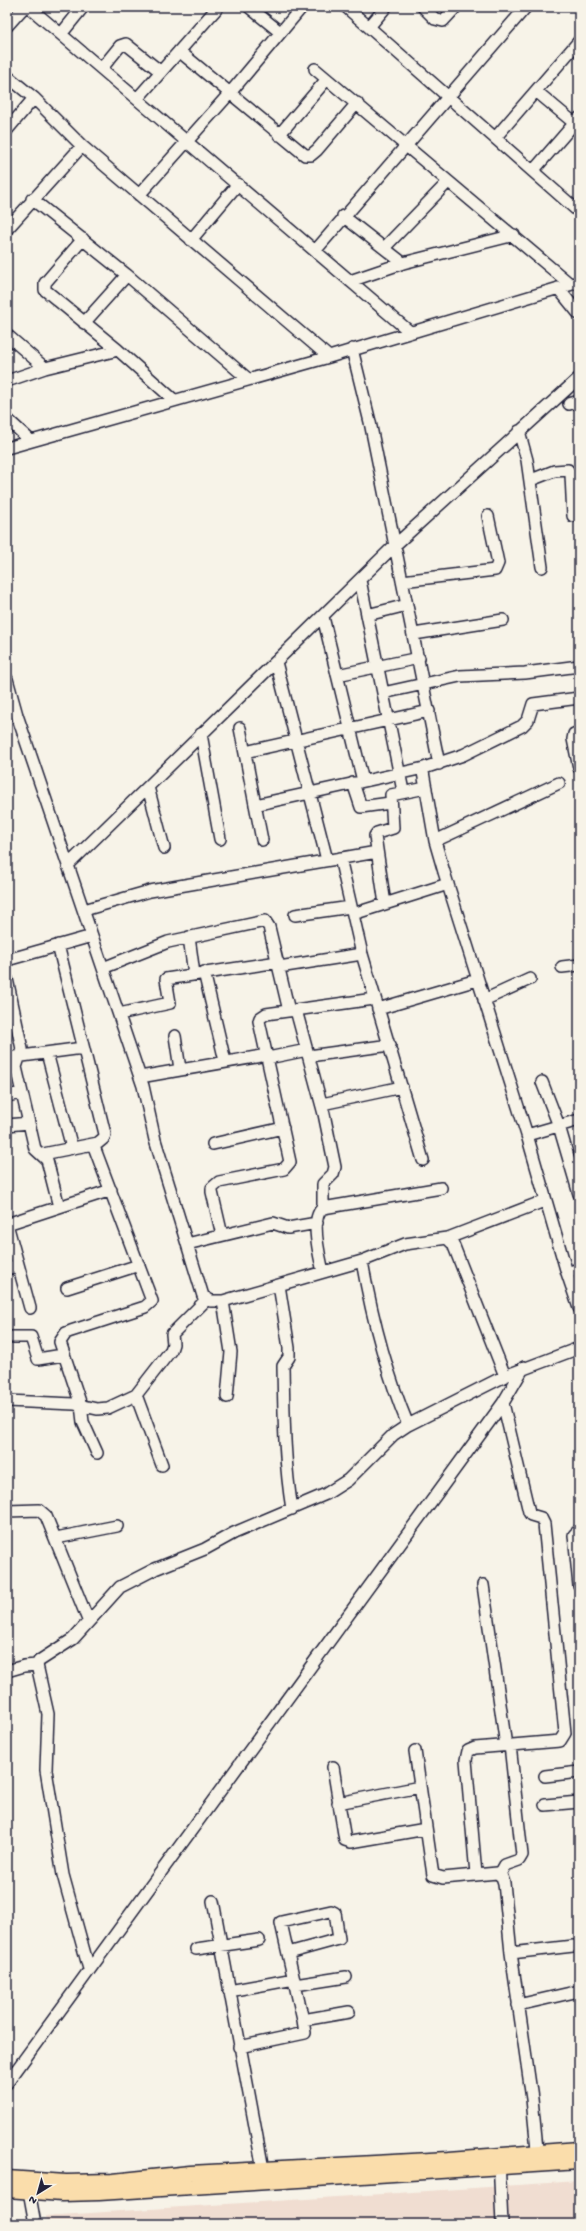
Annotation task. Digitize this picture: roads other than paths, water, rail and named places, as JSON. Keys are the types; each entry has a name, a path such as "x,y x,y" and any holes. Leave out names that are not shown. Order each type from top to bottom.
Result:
{"main road":[{"path":"538,2159 579,2149"},
{"path":"7,2178 66,2182 113,2181 263,2169 538,2159 579,2162"},
{"path":"7,2190 99,2194 225,2186 499,2161"}],"street":[{"path":"7,26 24,7"},
{"path":"29,7 137,99 188,140 410,332"},
{"path":"62,34 83,7"},
{"path":"137,99 218,7"},
{"path":"248,7 280,32"},
{"path":"139,195 230,93 302,7"},
{"path":"346,7 448,95 579,212"},
{"path":"369,27 386,7"},
{"path":"423,7 435,18 443,21 456,7"},
{"path":"315,251 343,216 526,7"},
{"path":"495,138 579,41"},
{"path":"102,68 120,46 126,44 161,72"},
{"path":"179,51 279,135 305,154 311,155 317,150 357,103"},
{"path":"315,69 357,103 448,182 575,283"},
{"path":"7,76 34,98 82,146 329,357"},
{"path":"279,135 327,79"},
{"path":"533,171 577,123 536,91"},
{"path":"7,130 34,98"},
{"path":"7,229 32,199 82,146"},
{"path":"384,248 448,182"},
{"path":"191,240 238,184"},
{"path":"32,199 127,275 248,379"},
{"path":"343,216 403,263"},
{"path":"350,281 403,263 514,235"},
{"path":"83,239 45,283 44,286 47,293 118,350 174,400"},
{"path":"84,322 127,275"},
{"path":"7,448 329,357 575,283"},
{"path":"558,288 579,314"},
{"path":"7,335 45,368"},
{"path":"352,349 370,422 394,546 419,658 439,764"},
{"path":"7,381 45,368 118,350"},
{"path":"68,866 394,546 579,378"},
{"path":"7,419 31,441"},
{"path":"519,431 526,452 531,480 542,567"},
{"path":"531,480 554,471 568,470 571,476 573,516"},
{"path":"402,581 495,570 498,563 488,516"},
{"path":"360,580 403,791"},
{"path":"367,614 407,605"},
{"path":"323,617 350,728 361,807 390,803"},
{"path":"414,634 503,620"},
{"path":"337,675 419,658"},
{"path":"276,662 327,860"},
{"path":"383,693 424,683 474,674 525,673 579,666"},
{"path":"7,679 17,715 140,1077 154,1134 204,1296 207,1299 223,1301 362,1261 410,1242 448,1238 544,1201"},
{"path":"255,805 439,764 463,755 522,726 528,720 533,704 579,698"},
{"path":"245,752 429,711"},
{"path":"240,728 262,840"},
{"path":"579,732 574,734 573,739 579,768"},
{"path":"201,734 220,839"},
{"path":"424,768 435,841 477,980 527,1135 544,1201 579,1308"},
{"path":"435,841 559,783"},
{"path":"148,787 164,848"},
{"path":"385,904 375,836 377,833 393,828 390,795 403,791 426,788"},
{"path":"84,910 156,890 377,852"},
{"path":"340,858 362,954 423,1160"},
{"path":"295,914 352,911 385,904 448,884"},
{"path":"103,968 154,946 189,937 265,922 269,927 278,965 292,1010 308,1053 322,1104 335,1170 323,1184 323,1208 318,1214 317,1245 323,1272"},
{"path":"7,960 92,936"},
{"path":"189,937 225,1061"},
{"path":"43,1154 94,1144 102,1141 105,1134 58,945"},
{"path":"119,1014 170,1003 166,979 199,973 278,965 362,954"},
{"path":"562,968 579,965"},
{"path":"7,979 22,1044 16,1067 35,1149 43,1154 47,1160 58,1207"},
{"path":"484,1000 530,979"},
{"path":"222,1235 212,1188 219,1182 286,1168 290,1159 260,1018 266,1014 292,1010 376,1004 477,980"},
{"path":"175,1036 180,1069"},
{"path":"140,1077 225,1061 390,1045"},
{"path":"7,1058 83,1048"},
{"path":"46,1053 72,1148"},
{"path":"542,1082 559,1126 579,1194"},
{"path":"322,1104 402,1087"},
{"path":"7,1096 22,1093"},
{"path":"527,1135 579,1120"},
{"path":"7,1125 29,1123"},
{"path":"213,1144 283,1128"},
{"path":"94,1144 152,1297 150,1304 66,1333 60,1342 63,1355 81,1405 83,1422 97,1453"},
{"path":"323,1208 441,1188"},
{"path":"30,1308 7,1224 111,1190"},
{"path":"188,1244 273,1223 288,1228 317,1223"},
{"path":"448,1238 452,1244 505,1376"},
{"path":"362,1261 371,1312 387,1371 408,1425"},
{"path":"67,1288 139,1265"},
{"path":"7,1269 18,1266"},
{"path":"567,1273 579,1269"},
{"path":"279,1285 289,1348 289,1357 283,1366 284,1435 285,1465 292,1509"},
{"path":"7,1401 81,1405 101,1409 136,1395 171,1350 173,1344 172,1334 207,1299"},
{"path":"223,1301 231,1352 227,1397"},
{"path":"12,1337 31,1337 38,1359 63,1355"},
{"path":"89,1969 63,1875 46,1770 48,1714 37,1665 39,1661 69,1643 111,1596 130,1581 338,1487 393,1435 408,1425 524,1367 579,1348"},
{"path":"7,2082 503,1403 524,1367"},
{"path":"136,1395 162,1465"},
{"path":"476,1874 466,1754 471,1749 560,1741 565,1733 544,1524 541,1518 531,1515 528,1508 503,1403"},
{"path":"7,1511 39,1510 44,1512 56,1538 88,1620"},
{"path":"56,1538 117,1526"},
{"path":"579,1530 574,1535 579,1586"},
{"path":"482,1585 508,1745 522,1855 519,1860 505,1865 500,1874"},
{"path":"7,1670 37,1665"},
{"path":"415,1751 433,1875 443,1878 476,1874 500,1874"},
{"path":"333,1767 343,1837 346,1841 426,1829"},
{"path":"546,1776 579,1772"},
{"path":"338,1803 420,1787"},
{"path":"545,1805 579,1802"},
{"path":"500,1874 504,1883 511,1953 532,2099 538,2159"},
{"path":"213,1901 239,2047 263,2169"},
{"path":"239,2047 304,2034 306,2030 304,2020 288,1953 281,1923 283,1920 331,1911 335,1913 340,1937 337,1941 288,1953"},
{"path":"196,1949 259,1940"},
{"path":"511,1953 573,1946"},
{"path":"229,1992 295,1982 346,1977"},
{"path":"518,2005 579,1991"},
{"path":"304,2020 348,2012"},
{"path":"499,2161 502,2224"},
{"path":"224,2171 225,2186"},
{"path":"29,2191 35,2224"}]}
